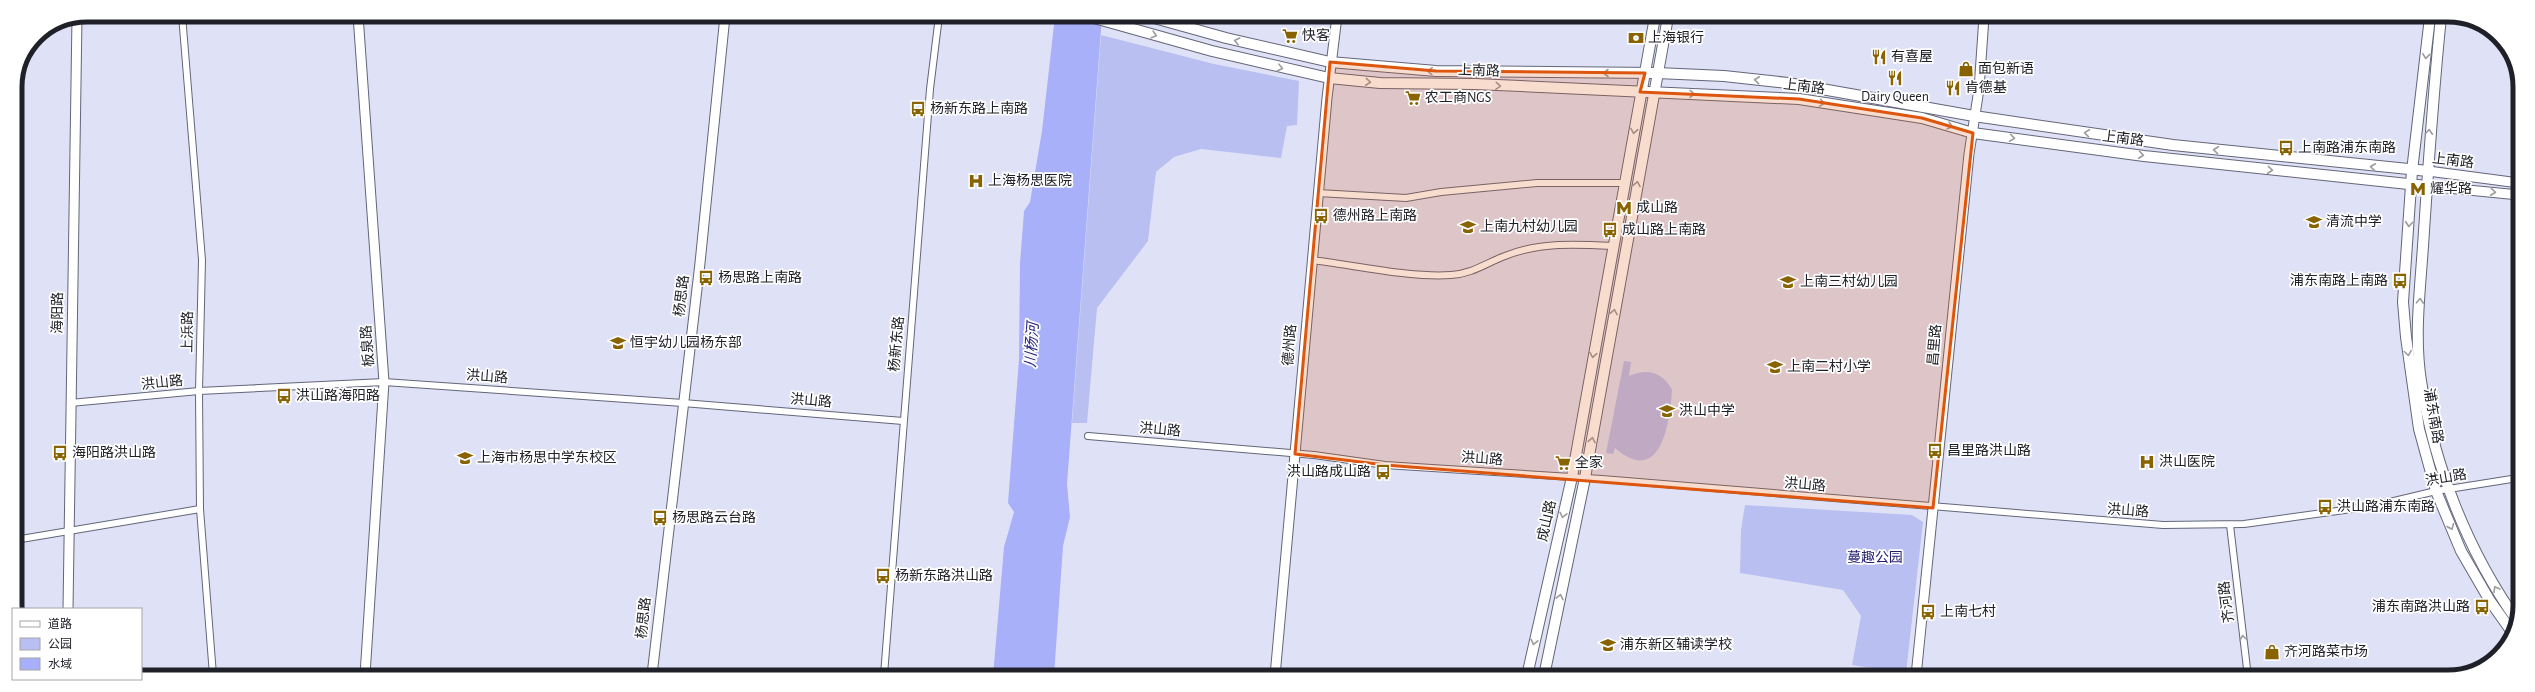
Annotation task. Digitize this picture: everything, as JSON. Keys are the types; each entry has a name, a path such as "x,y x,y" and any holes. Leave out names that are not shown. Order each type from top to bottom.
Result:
{"main road":[{"name":"上南路","path":"1110,22 1212,51 1329,78 1380,83 1475,84 1799,99 1922,118 1973,133 2144,156 2427,186"},
{"name":"上南路","path":"1169,22 1226,38 1330,62 1436,71 1657,73 1788,83 1974,116 2173,145 2412,171 2428,171"},
{"name":"成山路","path":"1528,670 1572,477 1640,92 1654,22"},
{"name":"成山路","path":"1545,670 1585,478 1653,92 1667,22"},
{"path":"2413,185 2412,171 2429,22"},
{"path":"2427,186 2429,130 2440,22"},
{"name":"浦东南路","path":"2413,185 2405,271 2405,323 2419,429 2436,491 2461,551 2490,601 2509,627"},
{"name":"浦东南路","path":"2427,186 2418,327 2421,380 2432,432 2450,490 2474,550 2512,613"}],"street":[{"name":"上浜路","path":"183,22 202,260 199,391 200,509 213,670"},
{"name":"板泉路","path":"358,22 384,382 365,670"},
{"name":"杨思路","path":"653,670 724,22"},
{"name":"杨新东路","path":"884,670 930,89 938,22"},
{"name":"德州路","path":"1276,670 1330,62 1336,22"},
{"name":"昌里路","path":"1917,670 1969,154 1979,89 1984,22"},
{"name":"海阳路","path":"68,608 70,403 78,23"},
{"name":"上南路","path":"2428,171 2513,182"},
{"path":"1318,193 1406,198 1537,183 1624,183"},
{"name":"上南路","path":"2427,186 2513,194"},
{"path":"1312,260 1415,274 1450,275 1473,272 1506,255 1536,248 1576,244 1613,246"},
{"name":"洪山路","path":"70,403 199,391 384,382 683,403 903,421"},
{"name":"洪山路","path":"1088,436 1295,454 1386,465 1585,478 2150,525 2230,525 2373,506 2436,491 2513,479"},
{"path":"22,539 200,509"},
{"name":"齐河路","path":"2230,525 2247,670"}],"highlighted area":[{"path":"1330,62 1436,71 1645,73 1640,92 1799,99 1922,118 1973,133 1933,508 1385,465 1295,454"}],"green space":[{"path":"1101,35 1214,64 1299,81 1297,125 1287,126 1281,158 1201,149 1174,157 1156,172 1148,241 1097,308 1087,423 1072,423"},
{"path":"1624,361 1631,362 1629,376 1642,372 1654,373 1664,379 1672,390 1669,418 1660,446 1653,456 1643,460 1631,458 1615,448 1613,454 1606,453"},
{"name":"蔓趣公园","path":"1745,505 1912,515 1923,522 1906,670 1886,670 1852,665 1861,616 1843,590 1740,573 1741,530"}],"water":[{"name":"川杨河","path":"1054,22 1102,22 1067,484 1070,517 1063,546 1054,670 994,670 1004,547 1014,512 1008,503 1019,359 1020,264 1024,211 1030,202 1042,131"}],"place":[{"name":"快客","path":"1290,36"},
{"name":"上海银行","path":"1636,38"},
{"name":"有喜屋","path":"1879,57"},
{"name":"面包新语","path":"1966,69"},
{"name":"Dairy Queen","path":"1895,78"},
{"name":"肯德基","path":"1953,88"},
{"name":"农工商NGS","path":"1413,98"},
{"name":"杨新东路上南路","path":"918,109"},
{"name":"上南路浦东南路","path":"2286,148"},
{"name":"上海杨思医院","path":"976,181"},
{"name":"耀华路","path":"2418,189"},
{"name":"成山路","path":"1624,208"},
{"name":"德州路上南路","path":"1321,216"},
{"name":"清流中学","path":"2314,222"},
{"name":"上南九村幼儿园","path":"1468,227"},
{"name":"成山路上南路","path":"1610,230"},
{"name":"杨思路上南路","path":"706,278"},
{"name":"浦东南路上南路","path":"2400,281"},
{"name":"上南三村幼儿园","path":"1788,282"},
{"name":"恒宇幼儿园杨东部","path":"618,343"},
{"name":"上南二村小学","path":"1775,367"},
{"name":"洪山路海阳路","path":"284,396"},
{"name":"洪山中学","path":"1667,411"},
{"name":"昌里路洪山路","path":"1935,451"},
{"name":"海阳路洪山路","path":"60,453"},
{"name":"上海市杨思中学东校区","path":"465,458"},
{"name":"洪山医院","path":"2147,462"},
{"name":"全家","path":"1563,463"},
{"name":"洪山路成山路","path":"1383,472"},
{"name":"洪山路浦东南路","path":"2325,507"},
{"name":"杨思路云台路","path":"660,518"},
{"name":"杨新东路洪山路","path":"883,576"},
{"name":"浦东南路洪山路","path":"2482,607"},
{"name":"上南七村","path":"1928,612"},
{"name":"浦东新区辅读学校","path":"1608,645"},
{"name":"齐河路菜市场","path":"2272,652"}]}
